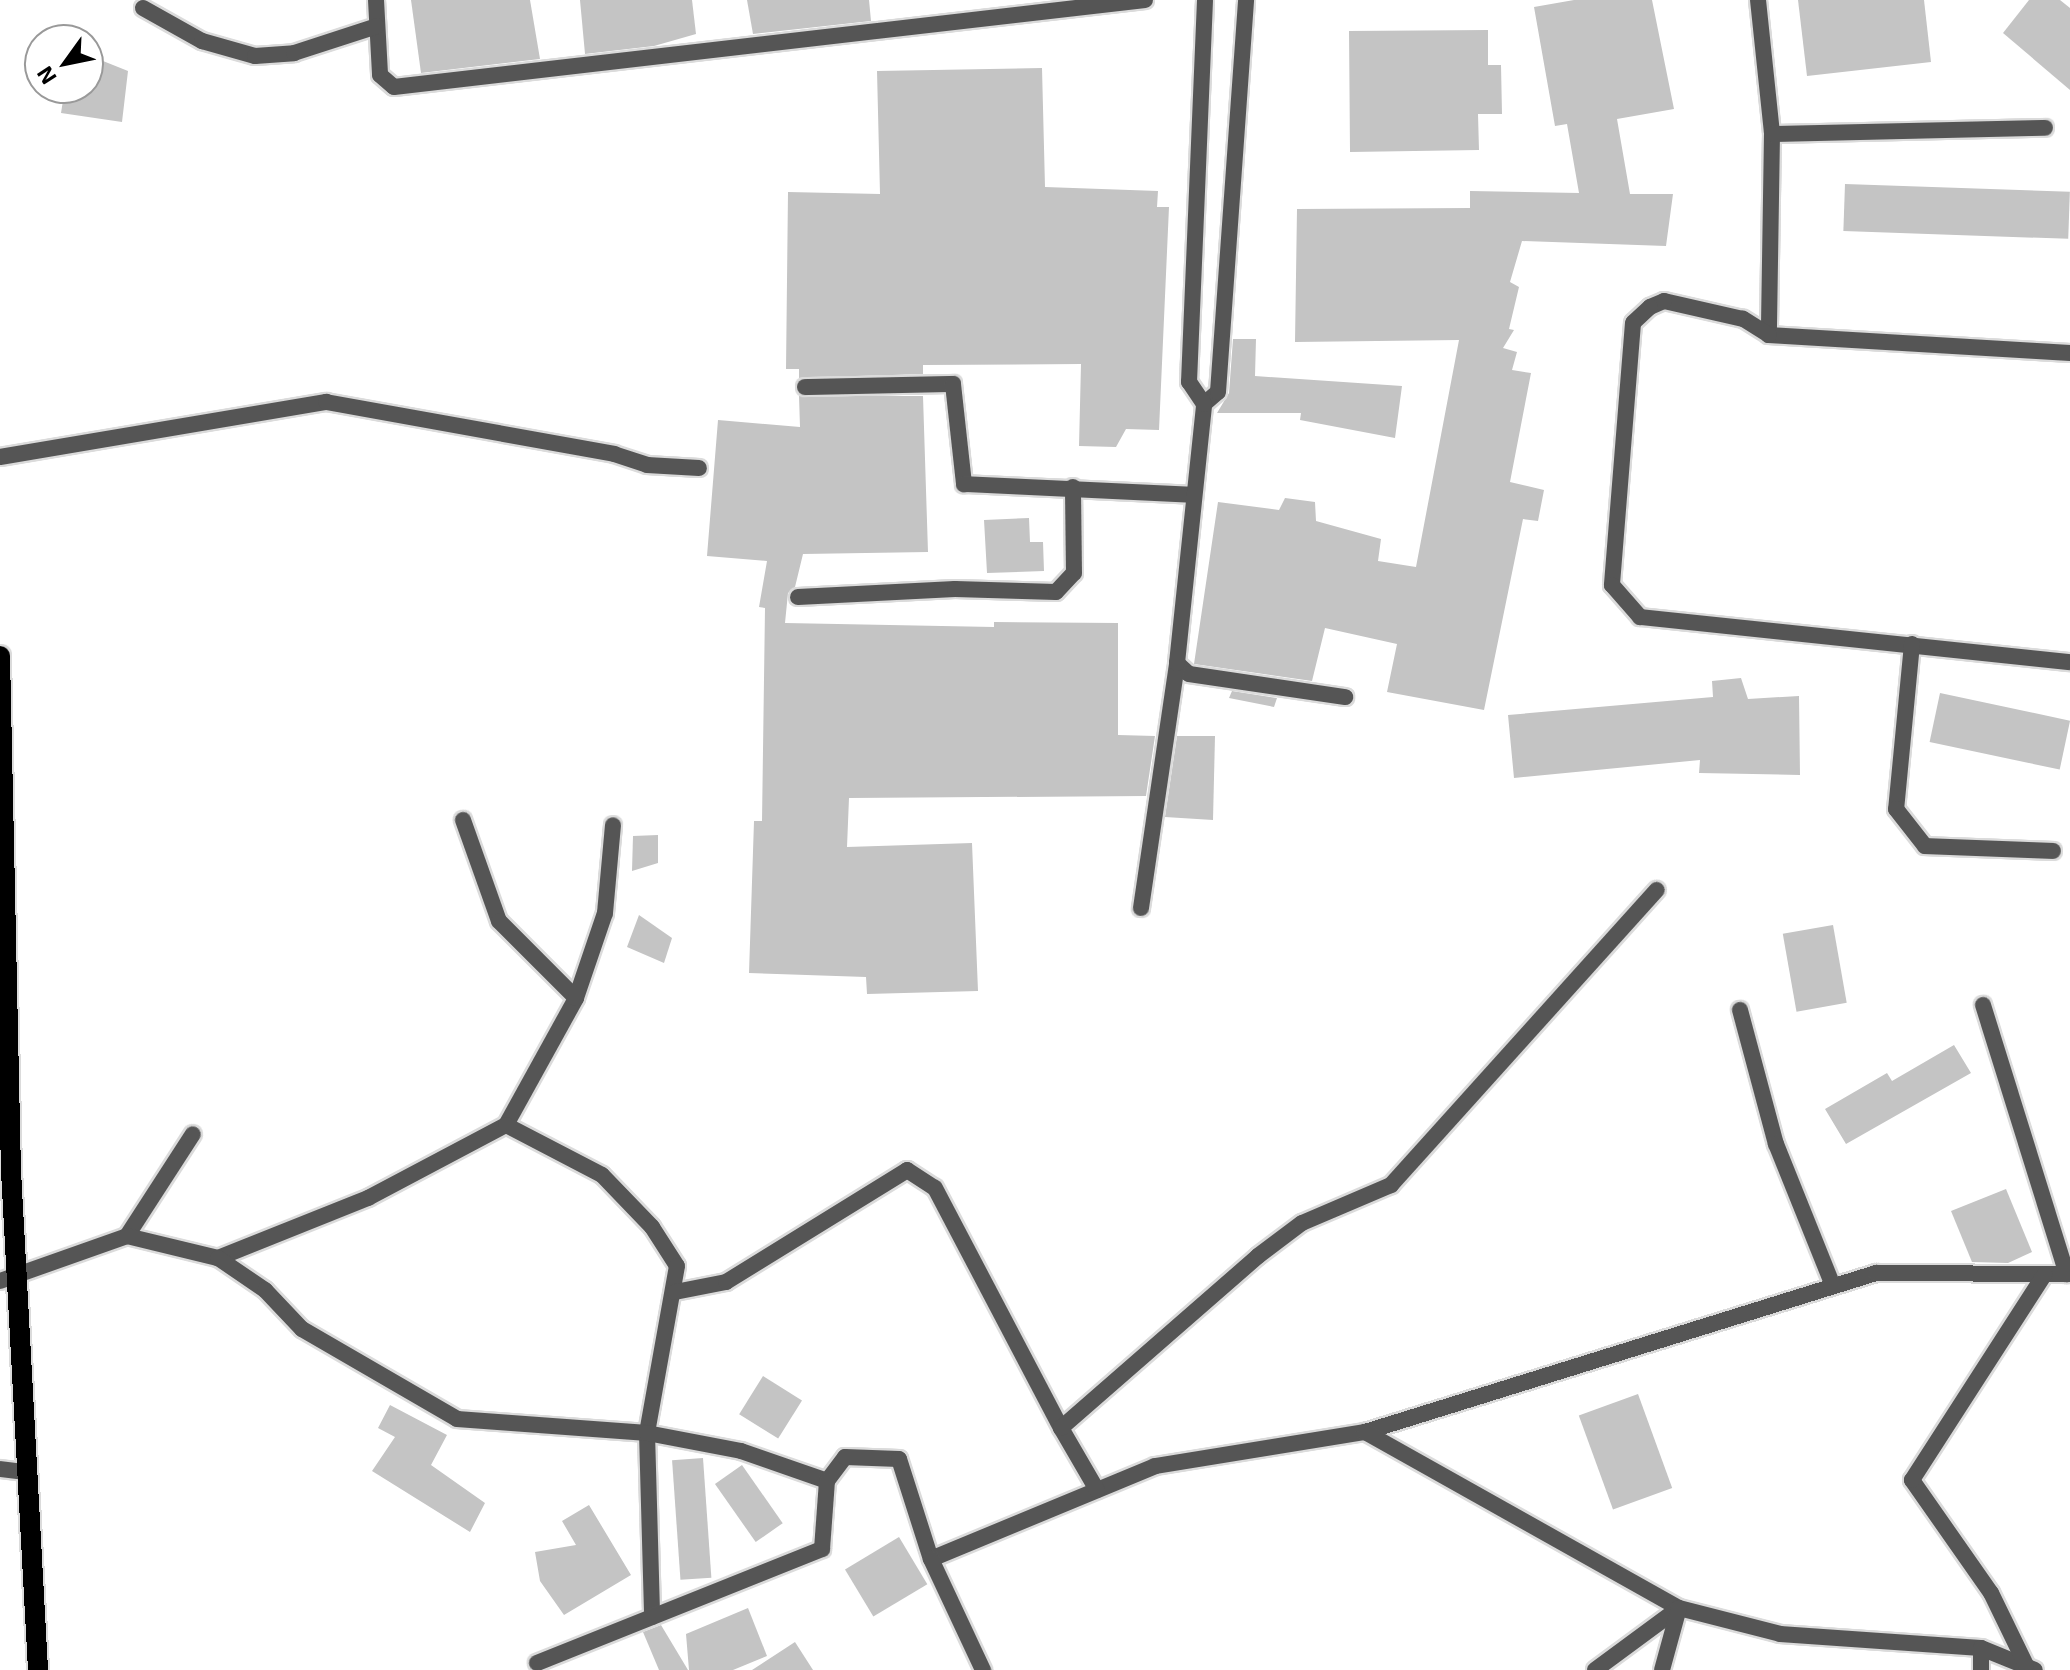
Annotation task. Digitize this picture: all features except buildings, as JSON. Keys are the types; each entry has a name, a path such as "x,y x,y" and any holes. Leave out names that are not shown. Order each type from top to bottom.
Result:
{"main road":[{"path":"0,656 8,1279 26,1472 38,1670"}],"street":[{"path":"376,0 380,75 394,87 1145,0"},
{"path":"1141,908 1177,663 1204,404 1189,382 1205,0"},
{"path":"1204,404 1218,392 1246,0"},
{"path":"1758,0 1772,134 1769,335"},
{"path":"143,8 202,41 255,56 294,53 377,26"},
{"path":"1772,134 2045,128"},
{"path":"2070,353 1769,335 1743,319 1664,301 1633,323 1612,585 1640,617 2070,662"},
{"path":"805,387 953,384 964,484 1194,495"},
{"path":"0,457 326,402 647,465 699,468"},
{"path":"798,597 955,589 1056,592 1074,573 1073,487"},
{"path":"1912,644 1896,809 1925,846 2053,851"},
{"path":"1177,663 1189,674 1345,697"},
{"path":"463,820 499,921 576,998"},
{"path":"218,1258 368,1198 506,1125 576,998 605,913 613,825"},
{"path":"1061,1428 1258,1256 1302,1223 1391,1185 1657,890"},
{"path":"931,1559 1155,1466 1365,1432 1876,1273 2068,1274 1983,1005"},
{"path":"1740,1010 1776,1144 1833,1286"},
{"path":"506,1125 602,1175 652,1227 677,1266 675,1292 647,1433 652,1617"},
{"path":"127,1236 193,1134"},
{"path":"675,1292 726,1282 907,1170 935,1188 1061,1428 1097,1490"},
{"path":"8,1279 127,1236 218,1258 265,1290 302,1329 457,1419 647,1433 741,1451 827,1481"},
{"path":"2030,1667 1991,1593 1912,1480 2045,1274"},
{"path":"1365,1432 1679,1608 1780,1634 1981,1648 2030,1667"},
{"path":"537,1663 822,1549 827,1481 845,1457 899,1459 931,1559 983,1670"},
{"path":"0,1469 26,1472"},
{"path":"1595,1670 1679,1608"},
{"path":"1662,1670 1679,1608"},
{"path":"1981,1648 1981,1670"}]}
